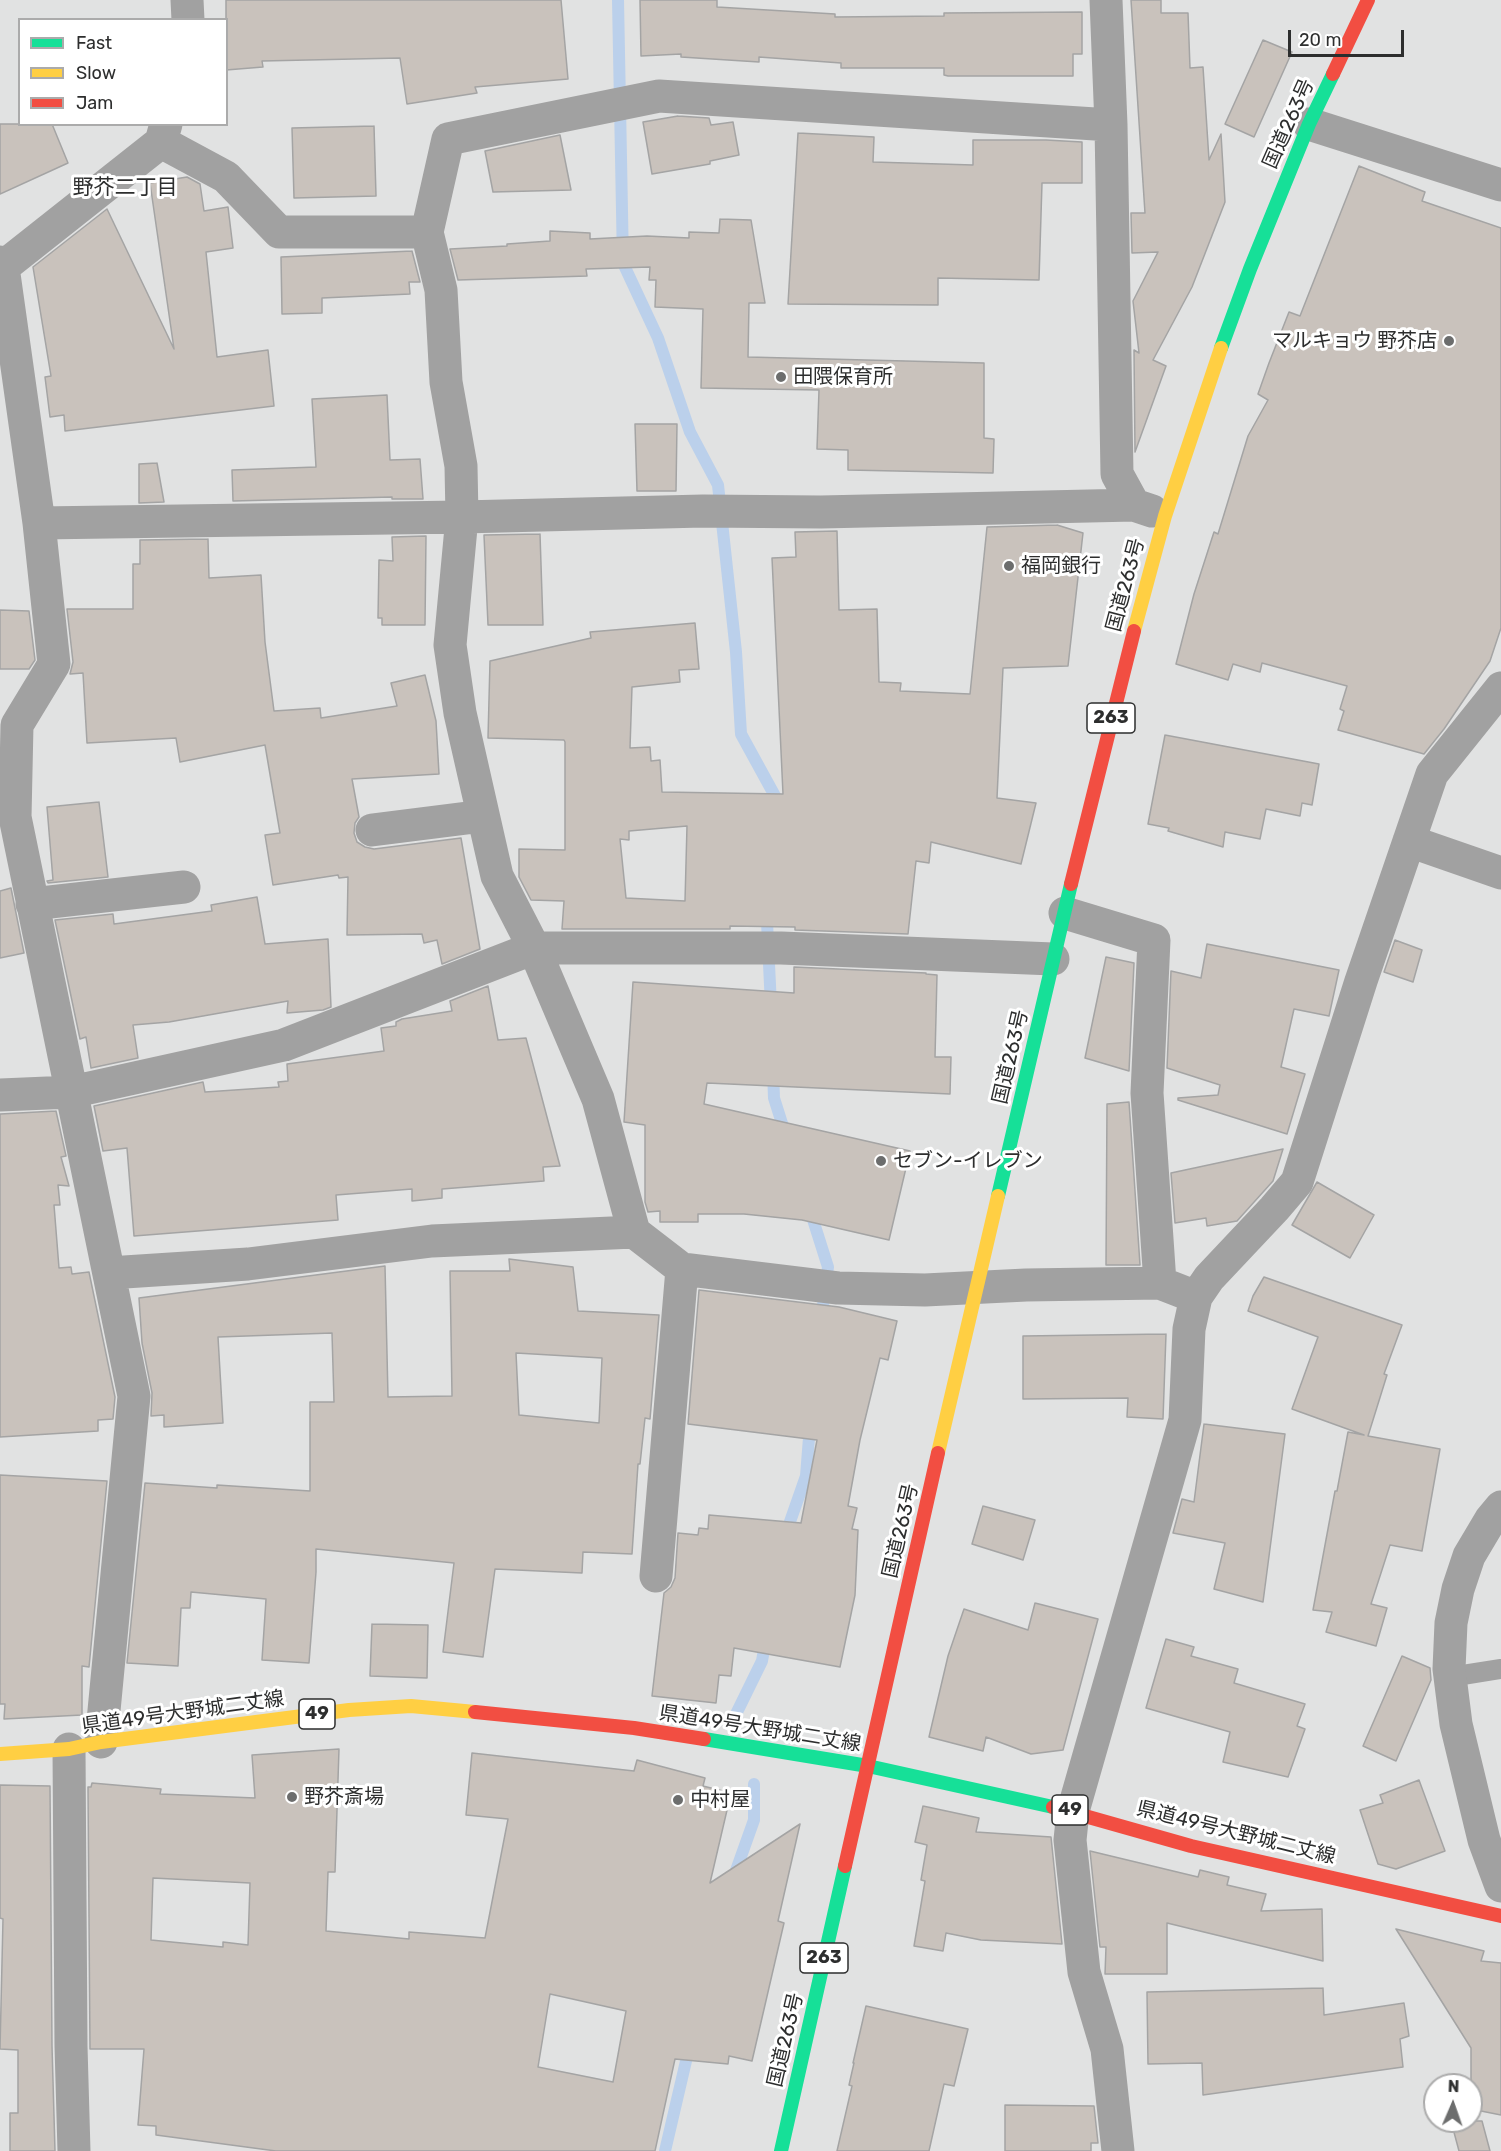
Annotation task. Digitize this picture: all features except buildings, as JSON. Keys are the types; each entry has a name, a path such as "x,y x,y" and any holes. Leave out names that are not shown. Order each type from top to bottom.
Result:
{"main road":[{"name":"国道263号","path":"781,2151 933,1474 1053,959 1110,722 1165,516 1208,383 1242,290 1309,124 1368,0"},
{"name":"県道49号大野城二丈線","path":"0,1754 69,1749 101,1742 349,1710 411,1706 634,1728 868,1766 1074,1811 1191,1846 1501,1916"}],"street":[{"path":"188,0 188,18"},
{"path":"1106,0 1111,125 1118,474 1134,505"},
{"path":"1111,125 659,96 448,139 427,231 441,290 446,382 461,466 462,517 450,645 460,713 496,876 534,948 598,1099 634,1232 682,1269 826,1286 925,1290 1160,1283 1196,1298"},
{"path":"1309,124 1501,185"},
{"path":"101,1742 134,1396 15,818 8,726 54,664 39,523 2,265 163,133 226,177 279,232 427,231"},
{"path":"39,523 703,511 821,512 1134,505 1165,516"},
{"path":"1118,2151 1107,2049 1084,1972 1070,1840 1074,1811 1185,1420 1189,1329 1196,1298 1209,1278 1297,1182 1361,981 1432,774 1501,688"},
{"path":"372,830 483,816"},
{"path":"1409,840 1501,873"},
{"path":"32,904 184,887"},
{"path":"1065,913 1154,940 1147,1093 1160,1283"},
{"path":"0,1095 71,1092 284,1045 534,948 766,948 1053,959"},
{"path":"109,1273 248,1264 432,1241 634,1232"},
{"path":"656,1576 682,1269"},
{"path":"1501,1507 1468,1557 1451,1623 1450,1677 1456,1724 1484,1840 1501,1886"},
{"path":"69,1749 70,2034 74,2151"}],"lane":[{"path":"1450,1677 1501,1670"}],"waterway":[{"path":"618,0 623,263 658,338 690,432 718,485 736,652 741,734 781,807"},
{"path":"771,913 767,922 771,1006"},
{"path":"773,1071 774,1098 786,1136"},
{"path":"809,1207 828,1267 821,1321"},
{"path":"785,1536 806,1476 810,1425"},
{"path":"737,1712 762,1661 766,1638"},
{"path":"733,1879 754,1820 754,1784"},
{"path":"665,2151 690,2044"}],"traffic: fast":[{"path":"1221,348 1250,269 1309,124 1333,74"},
{"path":"998,1196 1071,884"},
{"path":"704,1739 868,1766 1053,1807"},
{"path":"781,2151 845,1866"}],"traffic: slow":[{"path":"1134,631 1165,516 1221,348"},
{"path":"938,1453 998,1196"},
{"path":"0,1754 69,1749 101,1742 349,1710 411,1706 475,1712"}],"traffic: jam":[{"path":"1333,74 1368,0"},
{"path":"1071,884 1134,631"},
{"path":"845,1866 938,1453"},
{"path":"475,1712 634,1728 704,1739"},
{"path":"1053,1807 1191,1846 1501,1916"}],"place":[{"name":"マルキョウ 野芥店","path":"1449,341"},
{"name":"田隈保育所","path":"781,377"},
{"name":"福岡銀行","path":"1009,566"},
{"name":"セブン-イレブン","path":"881,1161"},
{"name":"野芥斎場","path":"292,1797"},
{"name":"中村屋","path":"678,1800"}],"district":[{"name":"野芥二丁目","path":"125,188"}]}
